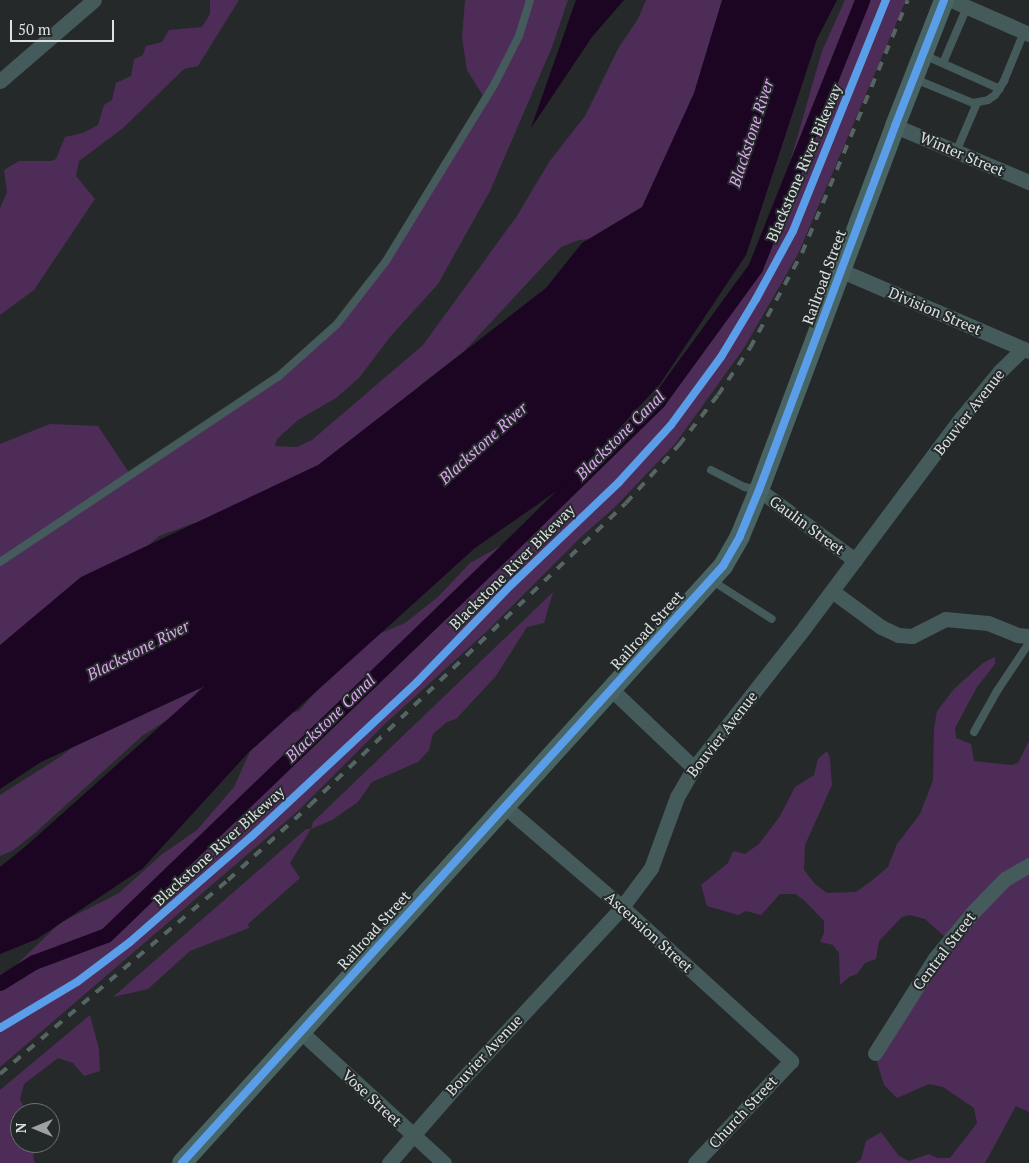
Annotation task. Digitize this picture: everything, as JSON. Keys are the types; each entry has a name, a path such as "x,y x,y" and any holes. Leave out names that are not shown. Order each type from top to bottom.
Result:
{"street":[{"name":"Railroad Street","path":"182,1163 723,566 740,536 759,490 922,54 944,0"},
{"path":"951,0 1027,33"},
{"path":"0,80 87,2"},
{"name":"Winter Street","path":"895,126 1029,182"},
{"name":"Division Street","path":"842,271 1026,350"},
{"name":"Bouvier Avenue","path":"389,1163 622,907 651,868 677,797 694,768 711,749 832,591 962,417 1000,371 1026,350"},
{"name":"Gaulin Street","path":"759,490 855,560"},
{"path":"832,591 880,627 898,635 912,636 945,619 988,623 1017,635 1029,636"},
{"path":"611,689 694,768"},
{"name":"Ascension Street","path":"504,806 622,907 791,1061"},
{"name":"Central Street","path":"875,1053 935,958 973,912 1005,879 1029,865"},
{"name":"Vose Street","path":"301,1032 412,1136 444,1163"},
{"name":"Church Street","path":"696,1163 791,1061"}],"lane":[{"path":"0,562 279,376 337,324 386,261 489,93 519,36 530,0"},
{"path":"943,63 967,7"},
{"path":"913,79 977,103 988,100 1000,88 1027,33"},
{"path":"922,54 1000,88"},
{"path":"956,152 977,103"},
{"path":"711,470 745,487 759,490"},
{"path":"711,580 772,619"},
{"path":"974,732 997,691 1029,643"}],"shaded area":[{"path":"210,0 239,0 198,66 184,69 122,129 79,161 76,176 95,199 34,290 0,315 0,208 7,192 4,170 19,161 51,161 56,159 65,137 83,133 98,125 104,105 112,100 116,83 131,76 134,59 143,55 146,46 162,42 169,30 202,27 210,14"},
{"path":"465,0 568,0 552,47 490,191 438,284 390,337 359,378 336,398 298,420 277,439 275,446 297,447 312,440 423,345 517,216 549,162 585,116 619,47 638,19 646,0 727,0 726,40 636,235 579,240 561,247 464,351 423,383 357,445 239,522 194,523 159,536 123,567 0,656 0,444 50,424 98,426 130,474 277,379 334,327 385,262 485,99 467,70 462,37"},
{"path":"845,0 906,0 798,254 744,348 675,444 614,508 582,536 486,632 386,723 298,811 0,1067 0,974 13,968 60,923 119,893 161,855 197,830 234,787 262,725 274,717 299,711 335,669 367,639 405,623 438,597 470,563 531,529 577,489 624,442 658,394 695,363 708,339 743,293 774,218 822,51"},
{"path":"553,592 544,623 527,627 496,676 456,719 447,722 433,734 429,750 418,762 372,782 358,802 332,820 311,829 313,822"},
{"path":"995,657 995,664 977,687 955,728 956,738 971,744 974,761 1011,765 1018,763 1029,741 1029,1112 1016,1106 985,1163 856,1163 861,1159 866,1141 881,1132 899,1156 909,1161 929,1154 938,1158 950,1158 977,1123 974,1108 943,1087 929,1084 897,1098 884,1085 877,1062 896,1025 952,943 925,919 910,915 902,917 879,941 876,959 865,963 857,974 849,977 840,985 839,953 833,945 820,942 824,933 824,921 804,900 795,894 780,894 761,915 746,911 738,915 707,906 701,885 728,863 733,851 745,854 759,844 780,816 795,787 814,775 818,759 827,751 830,759 832,785 805,845 804,870 815,884 827,893 856,892 870,882 888,867 897,844 920,814 933,780 934,728 937,711 954,689 983,663"},
{"path":"203,682 184,709 142,736 35,833 12,851 0,856 0,795 60,757 106,721"},
{"path":"306,829 311,829 290,863 300,878 248,924 249,928 190,951 148,989 113,997"},
{"path":"90,1015 99,1049 100,1071 84,1076 73,1063 58,1058 24,1084 20,1099 22,1103 10,1103 10,1153 34,1153 33,1156 35,1163 0,1163 0,1090"}],"water":[{"path":"576,0 624,0 592,37 531,128"},
{"name":"Blackstone River","path":"722,0 837,0 817,39 746,255 660,384 571,481 475,548 247,754 143,868 37,939 0,954 0,867 205,686 41,762 0,789 0,645 81,577 318,465 546,288 582,243 642,207 694,93"}],"waterway":[{"name":"Blackstone Canal","path":"0,983 34,962 106,935 501,555 658,401 755,268 862,0"}],"railway":[{"path":"0,1074 228,880 310,805 626,503 679,445 718,395 750,348 802,253 908,0"}],"cycle path":[{"name":"Blackstone River Bikeway","path":"0,1028 77,982 130,942 251,837 417,682 511,585 619,482 671,425 721,357 756,299 793,231 886,0"},
{"path":"182,1163 723,566 740,536 759,490 944,0"}]}
